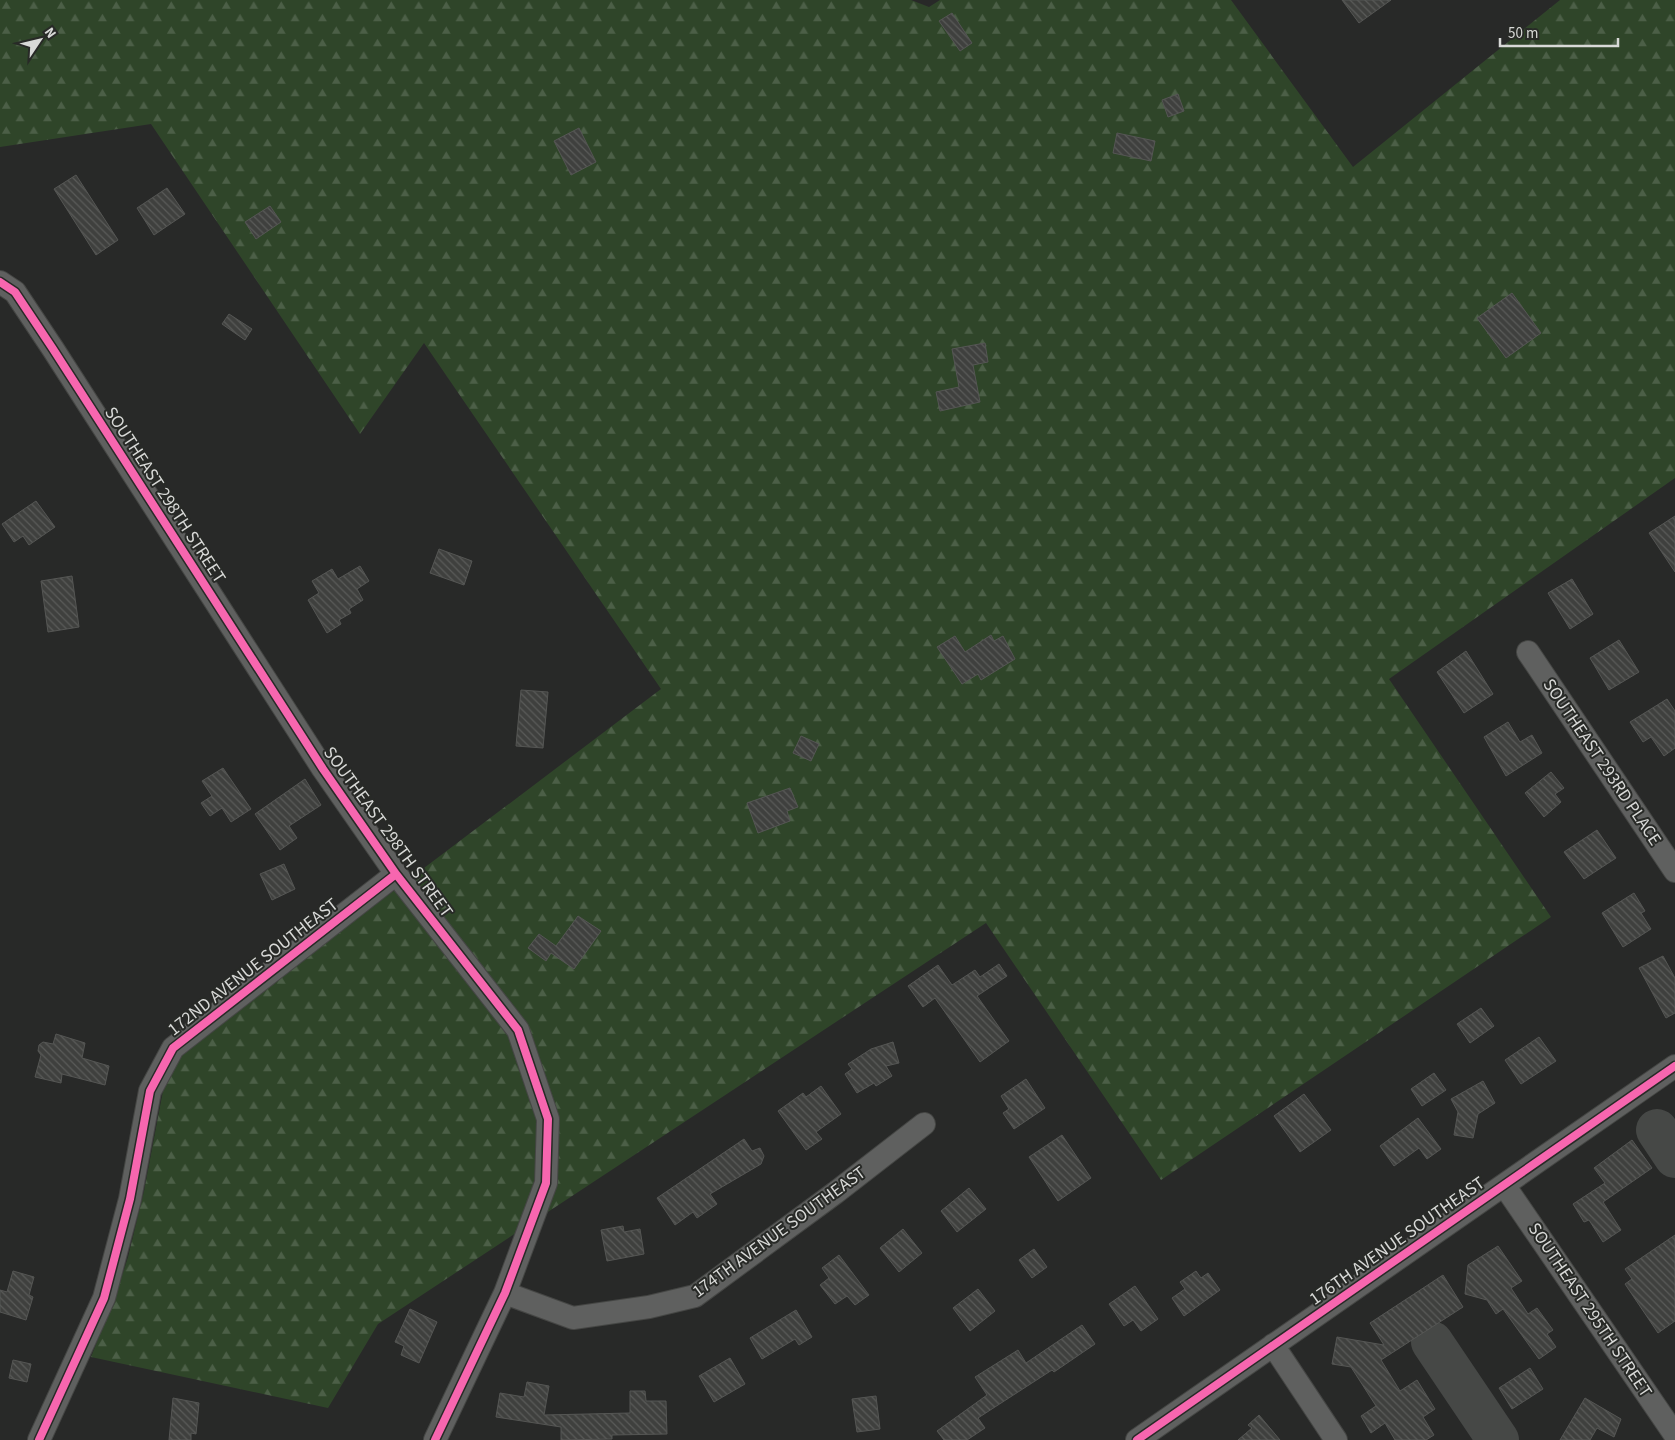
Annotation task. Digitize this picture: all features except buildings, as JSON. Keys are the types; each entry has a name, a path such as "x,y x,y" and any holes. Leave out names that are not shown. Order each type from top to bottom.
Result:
{"street":[{"name":"SOUTHEAST 298TH STREET","path":"0,282 15,292 49,342 323,769 396,874 518,1030 548,1119 546,1183 505,1293 435,1440"},
{"name":"SOUTHEAST 293RD PLACE","path":"1528,652 1675,871"},
{"name":"172ND AVENUE SOUTHEAST","path":"39,1440 104,1298 130,1199 150,1091 173,1048 396,874"},
{"name":"176TH AVENUE SOUTHEAST","path":"1137,1440 1675,1066"},
{"name":"174TH AVENUE SOUTHEAST","path":"505,1293 573,1318 649,1308 695,1296 835,1193 924,1124"},
{"name":"SOUTHEAST 295TH STREET","path":"1504,1185 1675,1435"},
{"path":"1273,1345 1336,1440"}],"green space":[{"path":"0,0 911,0 929,7 940,0 1231,0 1353,167 1560,0 1675,0 1675,478 1389,679 1551,917 1161,1180 986,923 378,1324 328,1408 91,1357 128,1257 144,1191 166,1075 182,1051 661,689 424,343 360,434 151,124 0,147"}],"taxiway":[{"path":"1657,1130 1675,1157"},
{"path":"1432,1342 1498,1440"}],"cycle path":[{"path":"0,282 15,292 53,349 323,769 396,874 518,1030 548,1119 546,1183 505,1293 435,1440"},
{"path":"39,1440 104,1298 130,1199 150,1091 173,1048 396,874"},
{"path":"1137,1440 1675,1066"}]}
